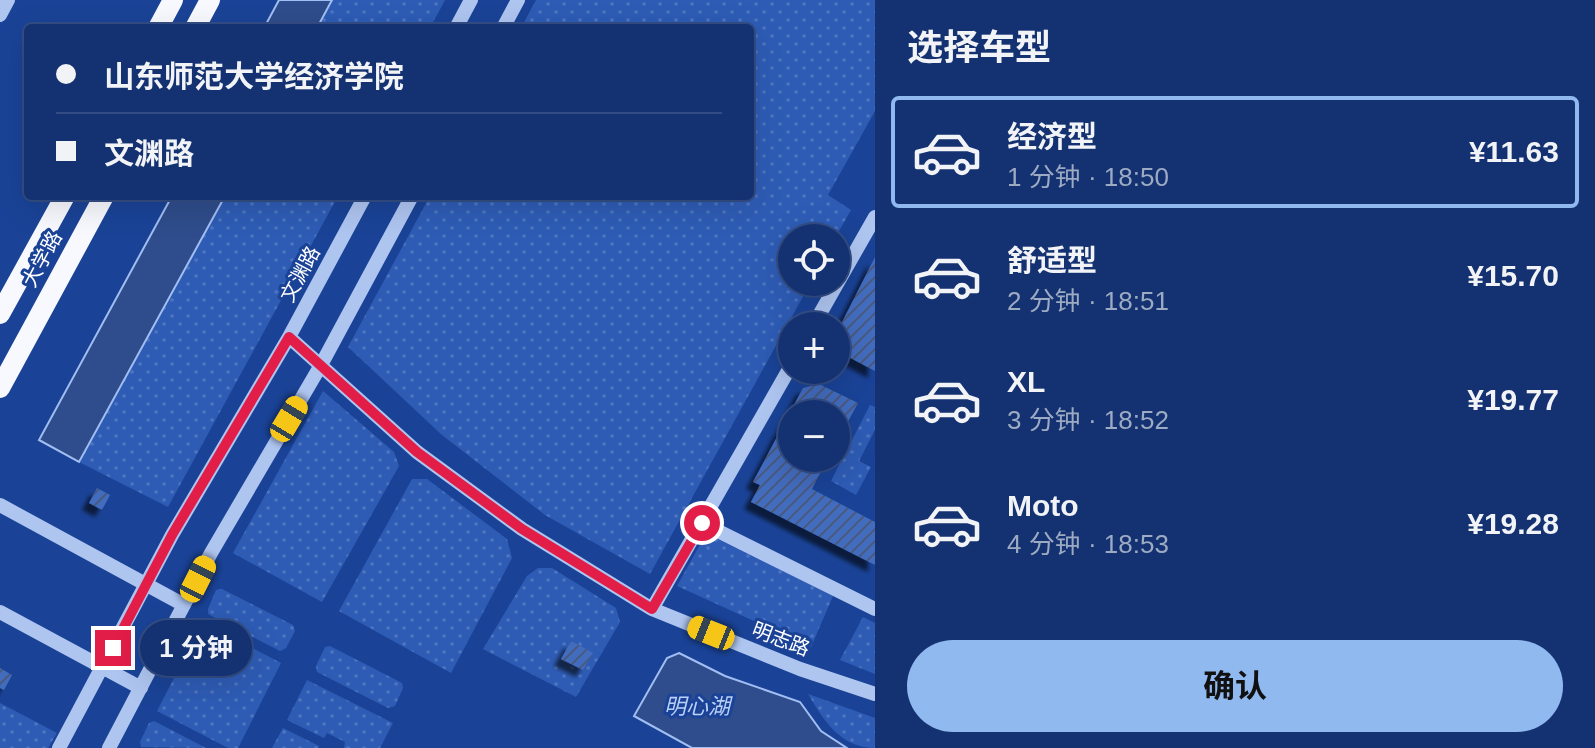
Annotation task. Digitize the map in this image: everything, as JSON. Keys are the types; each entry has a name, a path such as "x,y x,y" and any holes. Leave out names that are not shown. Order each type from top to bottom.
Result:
{"main road":[{"path":"160,24 173,0"},
{"path":"197,24 210,0"},
{"name":"大学路","path":"0,314 63,200"},
{"name":"大学路","path":"0,388 102,200"}],"street":[{"path":"0,15 8,0"},
{"path":"458,24 471,0"},
{"path":"505,24 518,0"},
{"name":"文渊路","path":"59,748 172,535 289,337 363,200"},
{"path":"109,748 211,553 321,365 410,200"},
{"path":"821,312 875,217"},
{"name":"明志路","path":"289,337 429,461 522,529 652,609 800,669 875,694"},
{"path":"652,609 781,384"},
{"path":"0,505 184,605"},
{"path":"702,523 875,609"},
{"path":"0,612 141,688"}],"shaded area":[{"path":"332,0 445,0 432,24 319,24"},
{"path":"536,0 875,0 875,111 828,195 851,210 843,224 778,224 778,296 803,296 794,312 778,312 778,342 650,574 545,515 442,435 348,347 428,200 754,200 754,24 523,24"},
{"path":"223,200 336,200 168,507 79,462"},
{"path":"323,391 394,452 399,466 322,602 233,553"},
{"path":"870,405 875,407 875,430 859,461 871,467 856,495 831,481 836,472 850,472 850,444"},
{"path":"412,479 427,479 507,539 512,558 451,673 339,611"},
{"path":"707,532 833,596 811,647 677,586"},
{"path":"538,568 552,568 616,608 620,622 576,697 483,649 527,576"},
{"path":"222,589 293,625 295,631 286,648 280,651 208,614 216,590"},
{"path":"863,617 875,623 875,674 840,660"},
{"path":"203,622 281,663 238,748 228,748 157,711"},
{"path":"330,646 402,683 403,688 395,706 388,708 317,672 316,666 325,647"},
{"path":"307,680 393,723 380,748 344,748 345,742 327,733 324,738 287,720"},
{"path":"808,694 875,718 875,748 863,747 843,738 827,723"},
{"path":"0,703 57,733 48,748 0,748"},
{"path":"154,721 206,748 141,747 140,742 149,723"},
{"path":"283,728 319,746 318,748 272,748"}],"water":[{"path":"279,0 332,0 319,24 266,24"},
{"path":"170,200 223,200 79,462 39,440"},
{"name":"明心湖","path":"679,653 725,676 800,702 821,731 847,748 692,748 634,716 667,658"}],"building":[{"path":"875,257 875,371 850,358 850,312 847,312"},
{"path":"819,384 858,403 850,418 850,400 797,400 803,388"},
{"path":"778,435 778,472 821,472 812,489 875,522 875,565 751,502 760,485 753,482"},
{"path":"97,488 110,495 102,510 89,503"},
{"path":"571,641 593,653 583,670 561,659"},
{"path":"0,668 12,675 4,690 0,688"}],"route":[{"path":"113,648 172,535 289,337 417,452 522,529 652,609 702,523"}]}
